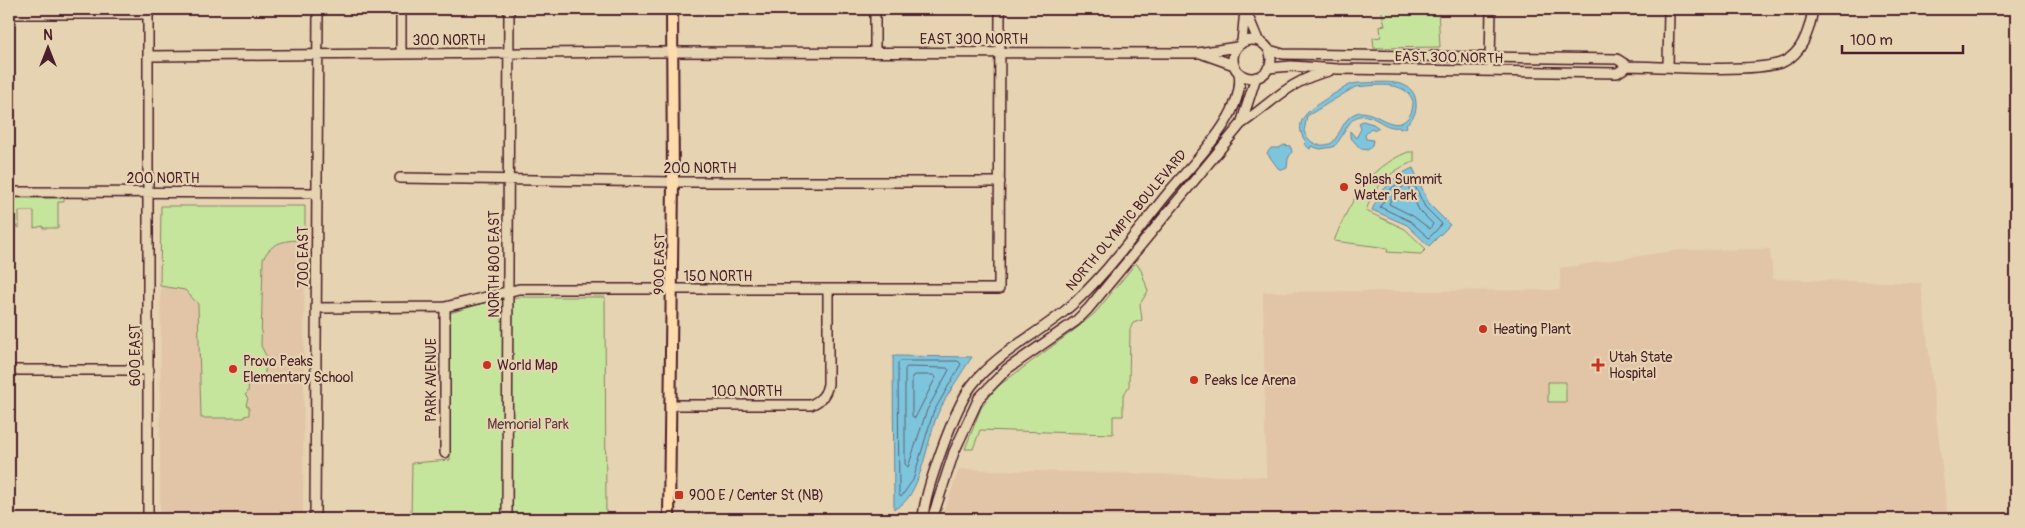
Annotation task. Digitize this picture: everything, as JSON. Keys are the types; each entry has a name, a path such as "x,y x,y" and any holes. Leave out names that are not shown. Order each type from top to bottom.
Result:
{"main road":[{"name":"900 EAST","path":"669,519 673,182 672,9"}],"street":[{"name":"700 EAST","path":"315,519 318,9"},
{"path":"401,9 401,54"},
{"name":"NORTH 800 EAST","path":"507,519 510,9"},
{"path":"875,9 875,52"},
{"path":"1000,9 1000,182"},
{"path":"1245,9 1258,40 1269,50 1271,62 1268,68 1256,77 1245,76 1236,69 1233,58 1240,44 1245,9"},
{"path":"1490,72 1491,9"},
{"path":"1668,66 1669,9"},
{"name":"EAST 300 NORTH","path":"1269,50 1283,54 1617,59 1628,66 1772,66 1785,62 1800,48 1812,9"},
{"path":"9,14 148,12 148,56"},
{"path":"1240,44 1258,40"},
{"name":"EAST 300 NORTH","path":"750,52 1198,53 1240,44"},
{"name":"300 NORTH","path":"148,56 750,52"},
{"name":"EAST 300 NORTH","path":"1198,53 1236,69"},
{"name":"600 EAST","path":"148,56 148,519"},
{"name":"EAST 300 NORTH","path":"1268,68 1290,66 1338,69 1617,73 1628,66"},
{"name":"NORTH OLYMPIC BOULEVARD","path":"923,519 926,498 955,414 971,386 995,362 1066,310 1122,248 1224,124 1236,98 1240,83 1236,69"},
{"path":"1241,124 1290,85 1312,75 1338,69"},
{"name":"NORTH OLYMPIC BOULEVARD","path":"932,519 954,452 979,398 1006,369 1076,321 1088,309 1241,124 1256,77"},
{"name":"200 NORTH","path":"400,178 673,182 1000,182"},
{"name":"150 NORTH","path":"316,308 445,307 519,289 999,289 1000,182"},
{"name":"200 NORTH","path":"9,192 317,194"},
{"name":"100 NORTH","path":"670,405 811,404 821,399 828,384 828,289"},
{"name":"PARK AVENUE","path":"445,307 445,453"},
{"path":"9,370 148,370"},
{"name":"700 EAST","path":"316,505 320,519"}],"shaded area":[{"name":"Provo Peaks Elementary School","path":"161,206 305,206 303,519 160,519"},
{"name":"Utah State Hospital","path":"1770,249 1773,279 1921,283 1948,519 939,519 959,469 1266,477 1263,292 1560,290 1560,268 1680,250"}],"green space":[{"path":"1381,9 1438,9 1440,47 1374,48 1373,38 1381,37 1380,26 1385,25"},
{"path":"1408,152 1414,152 1414,162 1398,169 1384,180 1373,195 1366,211 1405,229 1426,249 1421,254 1387,252 1388,248 1334,241 1353,200 1371,177 1382,167"},
{"path":"9,198 64,198 64,202 58,202 58,228 43,228 43,226 34,228 34,211 19,211 19,228 10,226 9,228"},
{"path":"161,206 305,206 305,240 292,240 275,245 263,259 261,346 270,363 265,369 265,375 249,376 248,392 245,395 248,398 246,405 249,407 249,415 244,416 244,418 201,418 198,304 185,290 160,286"},
{"path":"1136,263 1141,270 1148,291 1140,304 1142,320 1133,323 1130,329 1129,386 1123,396 1123,416 1113,416 1113,434 980,430 973,449 965,449 981,408 997,387 1095,313"},
{"name":"Memorial Park","path":"519,297 605,297 606,519 411,519 412,463 450,460 450,313 491,301"},
{"path":"1548,382 1566,382 1566,402 1548,402"}],"water":[{"path":"1386,82 1410,88 1414,94 1416,109 1411,120 1406,124 1407,127 1400,129 1399,127 1387,126 1374,118 1357,117 1348,125 1333,147 1320,149 1311,146 1310,149 1304,144 1306,142 1300,126 1306,114 1332,95 1356,83","holes":["1388,85 1403,89 1413,101 1410,115 1401,123 1395,124 1363,112 1356,113 1345,122 1332,143 1319,145 1312,142 1304,131 1307,116 1355,87"]},
{"path":"1363,121 1379,128 1376,130 1371,128 1365,135 1366,139 1373,140 1368,150 1361,149 1350,137 1350,131 1356,138 1361,129 1359,123"},
{"path":"1284,145 1290,146 1292,151 1288,159 1287,168 1282,170 1278,168 1267,153 1271,148 1279,148"},
{"path":"1413,168 1429,204 1450,225 1429,246 1407,225 1372,210 1383,190 1400,175"},
{"path":"893,356 972,357 938,413 922,467 911,494 894,509"}],"place":[{"name":"Splash Summit Water Park","path":"1344,187"},
{"name":"Heating Plant","path":"1483,329"},
{"name":"World Map","path":"487,365"},
{"name":"Utah State Hospital","path":"1598,365"},
{"name":"Provo Peaks Elementary School","path":"233,369"},
{"name":"Peaks Ice Arena","path":"1194,380"},
{"name":"900 E / Center St (NB)","path":"679,495"}]}
